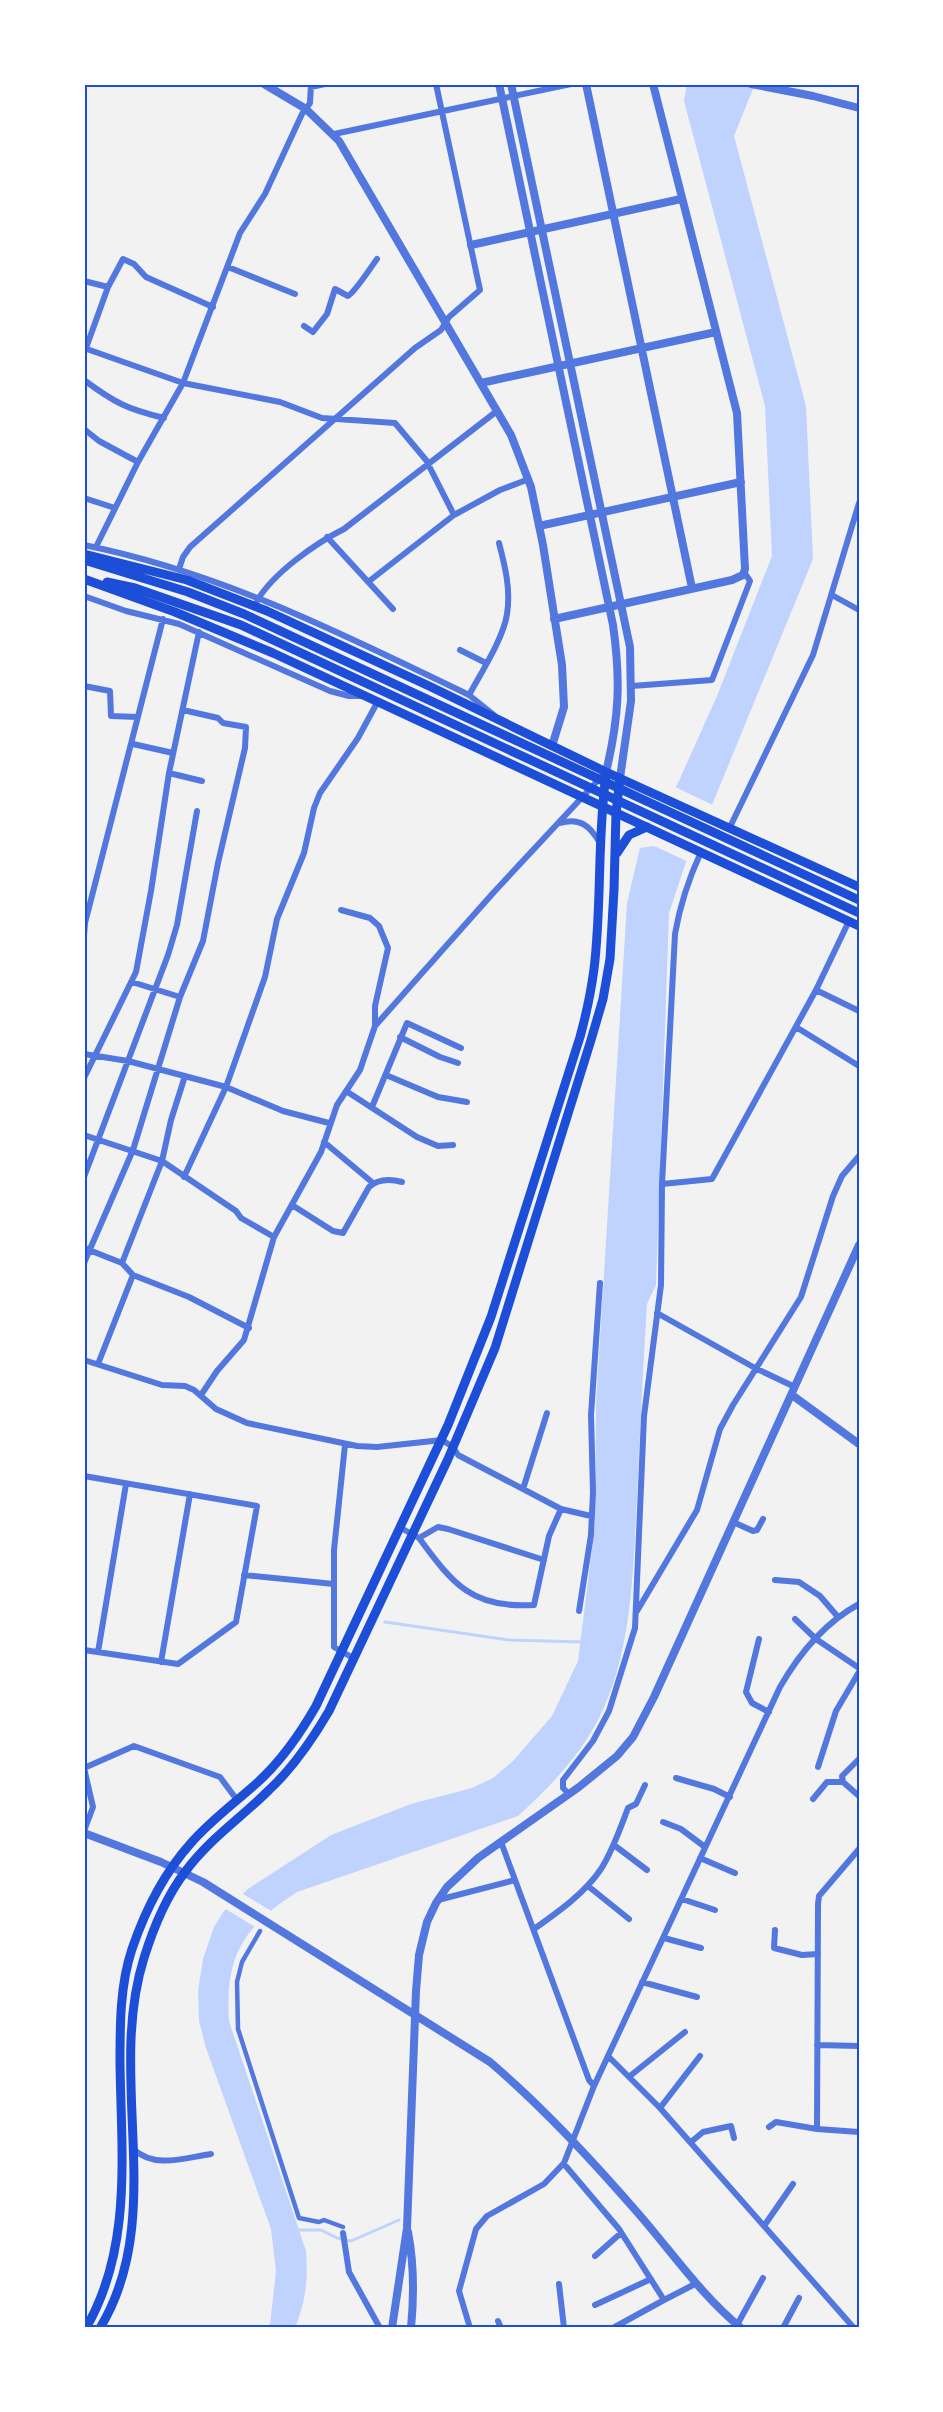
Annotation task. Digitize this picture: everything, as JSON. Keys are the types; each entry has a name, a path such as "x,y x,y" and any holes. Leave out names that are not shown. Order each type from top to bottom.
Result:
{"main road":[{"path":"84,554 187,579 240,600 429,686 606,772 859,887"},
{"path":"84,560 188,592 244,614 859,900"},
{"path":"84,578 135,588 241,625 859,913"},
{"path":"84,578 226,632 859,926"},
{"path":"86,2328 99,2302 110,2270 120,2221 120,2033 125,1979 138,1933 172,1866 205,1829 281,1758 302,1730 342,1652 442,1440 491,1317 580,1037 590,998 595,967 601,807 606,772"},
{"path":"100,2328 117,2291 128,2251 133,2203 131,2032 137,1983 155,1929 172,1892 184,1873 207,1847 292,1766 312,1740 329,1711 353,1658 416,1535 495,1348 598,1019 610,959 616,813 620,778"},
{"path":"616,856 629,834 648,827"}],"street":[{"path":"264,84 306,109 334,134 511,435 529,479 555,618 564,689 562,715 552,746"},
{"path":"96,547 138,462 183,383 240,233 265,194 310,103 311,86 325,84"},
{"path":"178,569 183,556 190,547 415,348 441,330 446,321 480,290 436,84"},
{"path":"375,1026 494,892 606,772 615,730 619,688 617,650 499,84"},
{"path":"511,84 630,647 632,686 620,778"},
{"path":"334,134 571,84"},
{"path":"586,84 692,588"},
{"path":"632,686 712,680 750,581 744,572 746,560 738,420 653,84"},
{"path":"751,84 859,108"},
{"path":"471,245 681,199"},
{"path":"213,307 146,277 134,264 123,259 108,287 85,348 183,383 280,402 322,418 395,423 428,465 454,515"},
{"path":"304,326 313,332 327,314 335,289 348,296 354,293 359,281 377,259"},
{"path":"228,267 295,294"},
{"path":"84,281 108,287"},
{"path":"481,383 716,332"},
{"path":"84,380 113,402 164,418"},
{"path":"258,599 281,573 327,537 344,529 497,411"},
{"path":"84,429 99,441 138,462"},
{"path":"368,582 454,515 500,490 529,479"},
{"path":"539,526 741,482"},
{"path":"84,498 116,508"},
{"path":"730,828 813,655 859,503"},
{"path":"327,537 393,609"},
{"path":"469,695 507,615 508,587 500,543"},
{"path":"84,545 178,569 258,599 469,695 500,721"},
{"path":"555,618 732,580 744,572"},
{"path":"832,595 859,610"},
{"path":"84,596 126,611 164,619 240,647 330,691 350,696 368,696"},
{"path":"84,936 164,619"},
{"path":"84,1078 132,982 140,953 169,773 199,632"},
{"path":"460,650 486,663"},
{"path":"84,686 110,691 111,716 138,717"},
{"path":"184,1177 226,1087 265,977 277,919 304,853 320,792 358,738 378,701"},
{"path":"84,1263 86,1249 133,1150 180,997 203,941 218,863 245,748 246,727 223,723 218,718 183,710"},
{"path":"133,744 173,753"},
{"path":"169,773 202,781"},
{"path":"84,1177 145,1015 157,990 177,925 198,811"},
{"path":"559,824 573,821 584,824 593,831 600,844"},
{"path":"569,1794 563,1788 563,1780 593,1741 609,1711 635,1628 644,1416 661,1285 662,1184 675,934 698,850"},
{"path":"201,1395 217,1371 244,1340 274,1237 321,1152 329,1123 337,1105 360,1070 375,1026 375,1006 388,948 379,926 370,918 341,910"},
{"path":"662,1184 712,1179 816,990 849,921"},
{"path":"132,982 180,997"},
{"path":"816,990 859,1011"},
{"path":"372,1107 407,1023 462,1048"},
{"path":"796,1027 859,1066"},
{"path":"400,1037 440,1057 458,1063"},
{"path":"84,1054 96,1054 128,1061 226,1087 283,1111 329,1123"},
{"path":"386,1075 438,1097 467,1102"},
{"path":"122,1263 162,1161 171,1120 185,1076"},
{"path":"346,1091 417,1137 438,1146 453,1145"},
{"path":"84,1135 162,1161 236,1211 241,1218 274,1237"},
{"path":"324,1142 374,1183"},
{"path":"637,1611 697,1510 720,1429 755,1368 801,1297 833,1196 842,1176 859,1156"},
{"path":"292,1205 333,1231 343,1233 369,1187 374,1183 393,1179 402,1182"},
{"path":"392,2328 407,2228 417,1978 427,1922 438,1900 462,1871 606,1766 633,1737 654,1697 859,1245"},
{"path":"86,1249 122,1263 133,1275 189,1297 249,1328"},
{"path":"98,1364 133,1275"},
{"path":"579,1611 591,1535 593,1491 591,1415 600,1283"},
{"path":"657,1313 793,1391 859,1444"},
{"path":"84,1360 162,1385 185,1386 201,1395 216,1409 235,1419 345,1445 377,1447 442,1440 453,1447 458,1455 561,1509 591,1516"},
{"path":"524,1490 547,1413"},
{"path":"345,1445 334,1551 334,1647 353,1658"},
{"path":"84,1476 257,1506 236,1622 178,1664 84,1650"},
{"path":"98,1652 126,1484"},
{"path":"161,1662 190,1494"},
{"path":"401,1528 416,1535 450,1579 472,1596 499,1604 534,1605 549,1536 561,1509"},
{"path":"733,1522 753,1531 757,1530 764,1519"},
{"path":"416,1535 438,1527 544,1560"},
{"path":"244,1575 334,1584"},
{"path":"775,1580 799,1582 820,1596 838,1617"},
{"path":"470,2328 459,2291 476,2229 487,2216 544,2184 564,2164 594,2086 789,1670 838,1617 859,1604"},
{"path":"795,1619 816,1639 859,1670 836,1711 818,1767"},
{"path":"759,1639 746,1692 752,1704 769,1712"},
{"path":"237,1800 219,1778 134,1746 84,1768 93,1807 84,1832 172,1866 226,1896 416,2013 490,2062 518,2086 573,2143 638,2213 695,2284 739,2326 763,2278"},
{"path":"859,1759 842,1776 843,1782 859,1796"},
{"path":"676,1778 714,1789 730,1797"},
{"path":"813,1799 827,1782 843,1782"},
{"path":"534,1929 588,1886 601,1869 614,1845 628,1808 636,1804 645,1785"},
{"path":"663,1822 681,1829 705,1847"},
{"path":"501,1842 589,2080 594,2086"},
{"path":"614,1845 647,1870"},
{"path":"817,2129 819,1896 859,1849"},
{"path":"700,1858 735,1873"},
{"path":"438,1900 515,1880"},
{"path":"588,1886 629,1919"},
{"path":"681,1899 715,1910"},
{"path":"775,1930 774,1948 802,1955 818,1954"},
{"path":"260,1931 242,1962 237,1982 238,2029 299,2218 319,2222 324,2220 343,2230 349,2272 380,2328"},
{"path":"664,1938 701,1948"},
{"path":"642,1983 697,1997"},
{"path":"630,2076 685,2032"},
{"path":"818,2045 859,2046"},
{"path":"608,2056 630,2076 691,2142 854,2328"},
{"path":"660,2108 700,2056"},
{"path":"770,2127 776,2122 817,2129 859,2132"},
{"path":"691,2142 703,2132 731,2126 734,2138"},
{"path":"132,2149 142,2158 158,2162 211,2154"},
{"path":"564,2164 621,2233 664,2300"},
{"path":"764,2226 793,2184"},
{"path":"407,2228 411,2246 411,2328"},
{"path":"596,2256 621,2233"},
{"path":"595,2305 651,2279"},
{"path":"559,2284 564,2328"},
{"path":"613,2328 695,2284"},
{"path":"783,2328 799,2298"},
{"path":"498,2321 501,2328"}],"water":[{"path":"687,84 755,84 734,136 806,406 813,559 712,805 686,862 669,913 656,1285 647,1304 634,1552 625,1637 610,1692 583,1746 541,1795 518,1816 297,1892 263,1918 241,1945 230,1978 229,2021 306,2251 305,2290 295,2328 268,2328 276,2271 271,2229 206,2048 199,2021 198,1991 203,1959 214,1927 224,1911 248,1889 331,1835 411,1804 472,1788 493,1778 513,1761 552,1716 578,1661 595,1525 596,1403 627,903 640,848 678,783 717,696 772,556 765,406 684,101"}],"pier":[{"path":"673,786 715,806 689,862 654,846 639,848"},
{"path":"240,1892 273,1912 257,1928 224,1908"}],"waterway":[{"path":"385,1622 509,1640 583,1642"},
{"path":"295,2230 321,2230 337,2238 351,2241 399,2220"}]}
